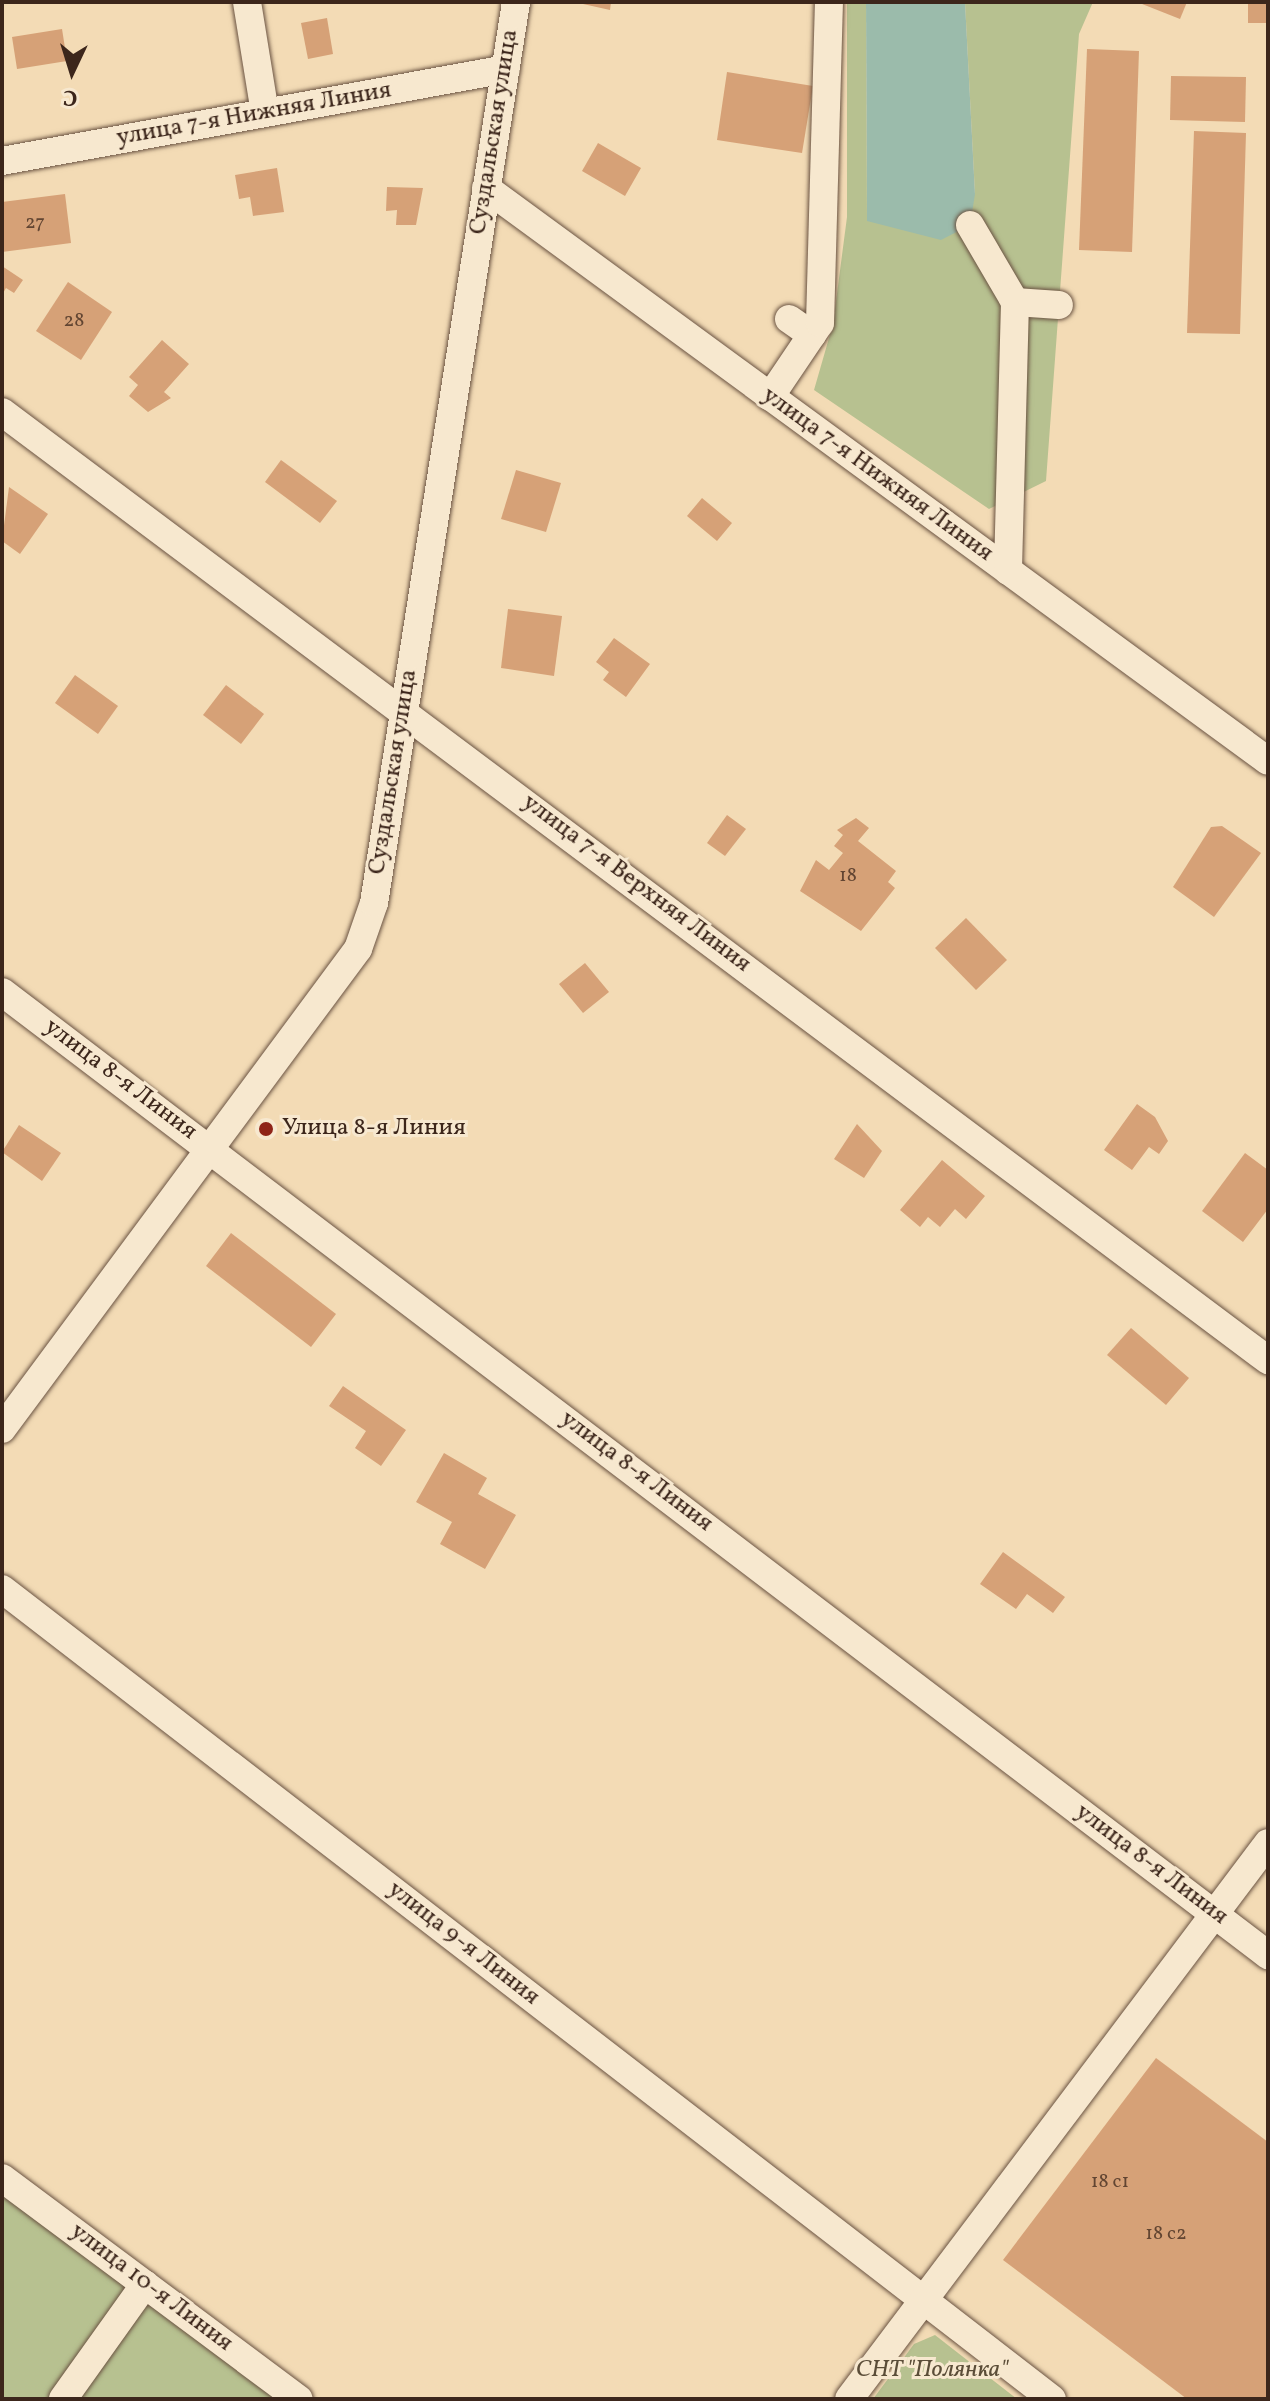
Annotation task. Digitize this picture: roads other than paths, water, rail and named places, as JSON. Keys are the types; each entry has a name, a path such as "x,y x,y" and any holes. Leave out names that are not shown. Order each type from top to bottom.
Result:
{"street":[{"path":"247,2 265,113"},
{"name":"Суздальская улица","path":"2,1429 214,1150 358,949 374,903 516,2"},
{"path":"770,397 800,327 820,323 829,2"},
{"name":"улица 7-я Нижняя Линия","path":"2,161 506,69"},
{"name":"улица 7-я Нижняя Линия","path":"486,188 1268,761"},
{"path":"970,225 1015,302 1008,571"},
{"path":"1015,302 1059,305"},
{"name":"улица 7-я Верхняя Линия","path":"2,412 403,708 1268,1360"},
{"name":"улица 8-я Линия","path":"2,992 214,1150 1268,1955"},
{"name":"улица 9-я Линия","path":"2,1589 1052,2399"},
{"path":"853,2398 924,2298 1268,1843"},
{"name":"улица 10-я Линия","path":"2,2178 299,2399"},
{"path":"63,2399 145,2284"}],"place":[{"name":"Улица 8-я Линия","path":"266,1129"}],"park label":[{"name":"СНТ \"Полянка\"","path":"932,2371"}]}
